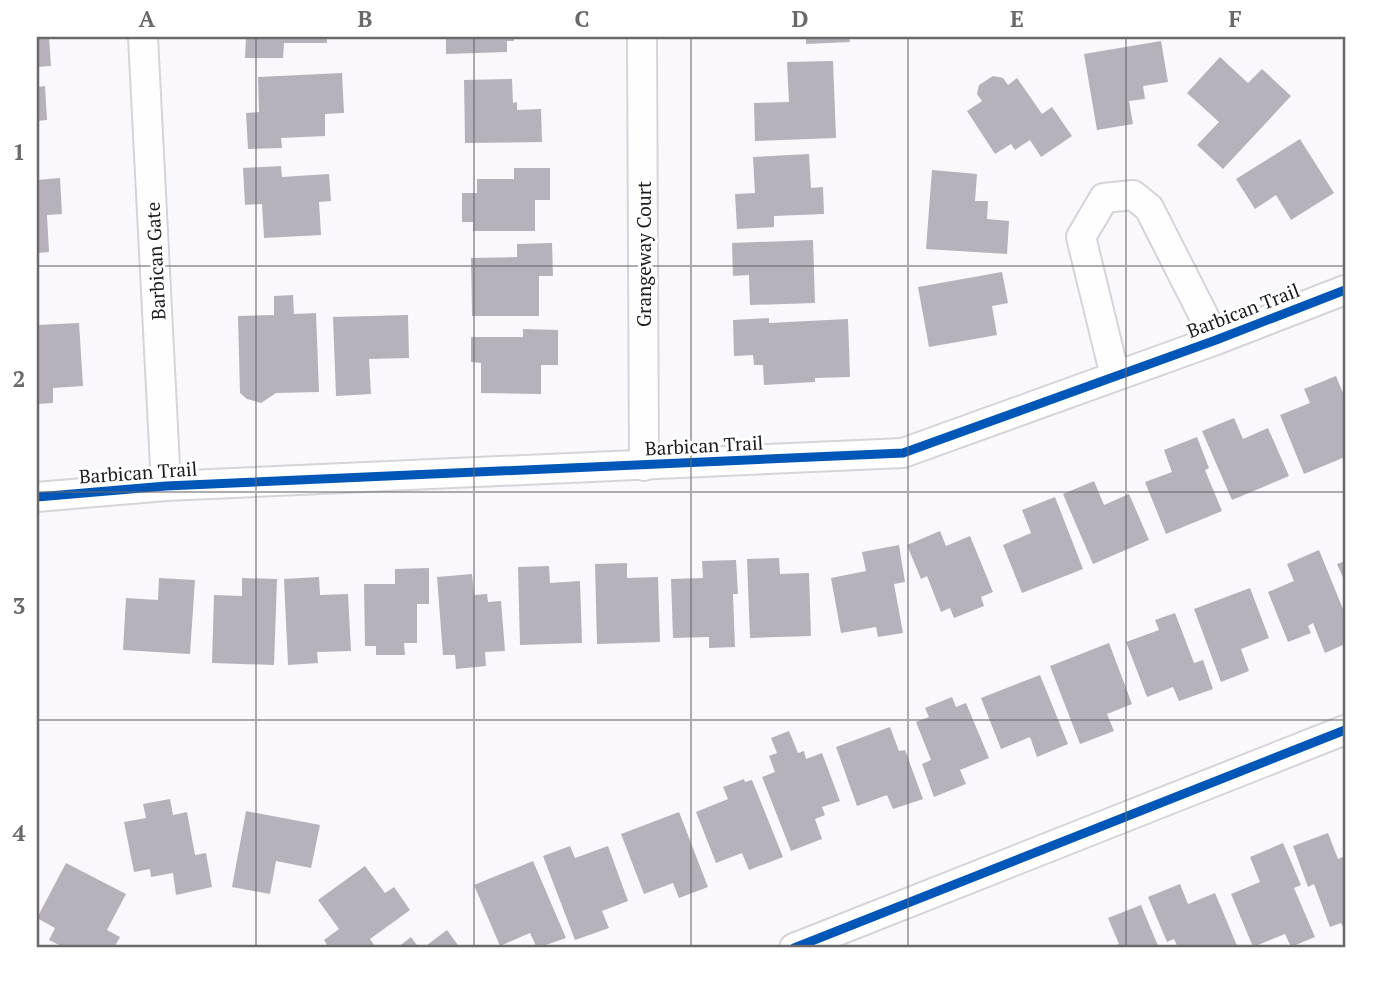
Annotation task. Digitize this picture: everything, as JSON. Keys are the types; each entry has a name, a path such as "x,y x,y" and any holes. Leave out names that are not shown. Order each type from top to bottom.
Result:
{"street":[{"name":"Barbican Gate","path":"143,37 166,486"},
{"name":"Grangeway Court","path":"642,41 644,466"},
{"name":"Barbican Trail","path":"1115,376 1080,237 1104,198 1133,195 1149,208 1216,340"},
{"name":"Barbican Trail","path":"37,497 166,486 903,453 1216,340 1345,290"},
{"path":"794,948 1345,730"}],"building":[{"path":"37,37 49,37 51,66 37,67"},
{"path":"246,37 327,37 327,43 284,43 283,58 245,58"},
{"path":"446,37 514,37 514,41 507,41 507,52 446,54"},
{"path":"806,37 849,37 850,42 806,44"},
{"path":"1161,41 1168,82 1143,86 1145,99 1129,101 1133,124 1097,130 1084,54"},
{"path":"1220,57 1248,83 1262,69 1291,96 1223,169 1197,145 1219,122 1187,93"},
{"path":"833,61 836,138 755,141 754,103 789,102 787,62"},
{"path":"342,73 344,113 325,114 325,136 281,138 282,148 248,149 246,113 259,112 258,77"},
{"path":"993,76 1003,78 1008,85 1017,78 1042,114 1052,107 1072,136 1041,157 1030,140 1015,150 1011,144 995,154 967,111 982,101 977,94 979,85"},
{"path":"512,79 513,103 517,102 517,110 541,109 542,142 465,143 464,80"},
{"path":"45,86 47,120 37,121 37,87"},
{"path":"1300,139 1334,193 1291,220 1276,195 1255,209 1236,179"},
{"path":"809,154 811,188 823,187 824,214 774,216 774,227 737,229 735,194 755,193 753,157"},
{"path":"281,166 282,177 329,174 331,201 319,202 321,235 264,238 262,204 245,205 243,168"},
{"path":"514,168 550,168 550,200 535,200 535,231 473,231 473,222 462,222 462,193 477,193 477,179 514,179"},
{"path":"932,170 977,174 975,201 988,201 987,219 1009,221 1007,254 926,249"},
{"path":"60,178 62,214 47,215 49,252 37,253 37,180"},
{"path":"813,240 815,303 750,305 749,275 733,276 732,243"},
{"path":"552,243 553,276 539,276 539,316 472,316 471,258 517,257 517,244"},
{"path":"1002,272 1008,303 992,306 997,335 929,347 918,287"},
{"path":"293,295 294,314 316,313 319,392 276,393 261,403 247,399 240,393 238,316 274,315 274,296"},
{"path":"408,315 409,358 369,359 371,394 336,396 333,317"},
{"path":"769,318 769,323 848,319 850,377 815,378 815,382 764,385 763,365 754,365 753,355 734,356 733,320"},
{"path":"79,323 83,386 53,388 53,403 37,404 37,325"},
{"path":"523,329 558,330 558,365 541,365 541,394 481,393 481,363 471,362 471,337 523,337"},
{"path":"1336,376 1345,398 1345,457 1304,474 1280,415 1310,403 1304,389"},
{"path":"1234,418 1243,439 1268,428 1289,476 1232,500 1202,431"},
{"path":"1197,437 1209,468 1205,470 1222,511 1166,534 1145,482 1172,472 1164,450"},
{"path":"1094,481 1104,505 1129,494 1149,540 1093,564 1063,494"},
{"path":"1055,497 1083,569 1022,593 1003,545 1031,533 1022,510"},
{"path":"940,531 946,546 970,536 993,592 981,597 984,606 954,618 950,608 941,612 927,576 921,579 907,545"},
{"path":"899,545 905,582 894,584 903,633 878,637 876,627 841,633 831,578 866,571 862,552"},
{"path":"1319,550 1345,614 1345,644 1325,653 1313,623 1308,626 1311,633 1288,642 1268,592 1294,581 1287,564"},
{"path":"779,558 780,574 809,573 811,636 750,638 747,559"},
{"path":"736,560 738,594 733,594 735,647 709,648 709,637 673,638 671,579 703,578 702,561"},
{"path":"1345,561 1345,582 1337,564"},
{"path":"627,563 627,578 658,577 660,642 597,644 595,564"},
{"path":"549,566 550,583 580,581 582,643 520,645 518,567"},
{"path":"429,568 429,604 417,604 417,643 404,643 405,655 376,655 376,646 365,646 364,584 395,584 395,569"},
{"path":"472,574 474,595 487,594 488,602 501,601 505,651 485,652 486,666 456,669 455,655 443,655 437,577"},
{"path":"319,577 320,595 348,594 351,651 317,652 318,663 288,665 284,579"},
{"path":"159,578 195,580 190,654 123,650 126,598 158,600"},
{"path":"242,578 277,579 274,665 212,663 214,595 242,596"},
{"path":"1250,588 1269,638 1241,649 1249,671 1221,682 1194,609"},
{"path":"1175,613 1194,663 1203,660 1213,689 1179,701 1173,687 1147,697 1126,642 1159,630 1155,620"},
{"path":"1109,643 1132,704 1107,714 1114,731 1080,744 1050,666"},
{"path":"1040,675 1068,744 1037,757 1030,737 1001,749 981,698"},
{"path":"952,697 956,707 966,703 989,758 960,770 966,784 934,797 922,764 931,760 916,722 929,717 925,708"},
{"path":"890,727 899,751 905,750 923,799 893,809 887,795 857,806 836,747"},
{"path":"789,731 798,753 804,751 806,759 822,753 840,801 822,807 825,815 815,819 822,839 791,851 762,777 775,772 769,756 777,753 771,738"},
{"path":"744,779 745,782 752,780 783,857 749,870 742,853 716,863 696,812 728,799 723,787"},
{"path":"170,799 173,815 187,812 195,855 206,853 212,887 176,895 173,873 151,877 150,869 134,872 124,822 146,818 143,804"},
{"path":"246,811 320,825 311,868 276,861 270,894 232,887"},
{"path":"679,812 708,887 679,898 673,883 644,894 621,834"},
{"path":"1328,833 1338,859 1345,856 1343,927 1341,923 1330,927 1314,884 1308,887 1293,846"},
{"path":"1283,843 1301,885 1294,888 1315,937 1291,947 1285,934 1253,947 1231,894 1260,882 1250,857"},
{"path":"570,846 575,858 608,846 628,901 602,911 609,928 575,940 543,856"},
{"path":"533,861 566,938 537,948 530,933 500,946 474,885"},
{"path":"66,863 126,894 107,930 120,937 114,948 65,948 49,940 55,928 37,918"},
{"path":"365,866 385,893 394,887 410,910 370,939 376,948 329,948 324,940 339,929 318,900"},
{"path":"1180,884 1188,904 1215,893 1238,948 1178,948 1174,939 1167,942 1148,897"},
{"path":"1141,905 1159,948 1108,948 1119,944 1108,918"},
{"path":"447,930 460,948 423,948"},
{"path":"411,937 419,948 397,948"}],"cycle path":[{"path":"37,497 166,486 903,453 1216,340 1345,290"},
{"path":"794,948 1345,730"}]}
